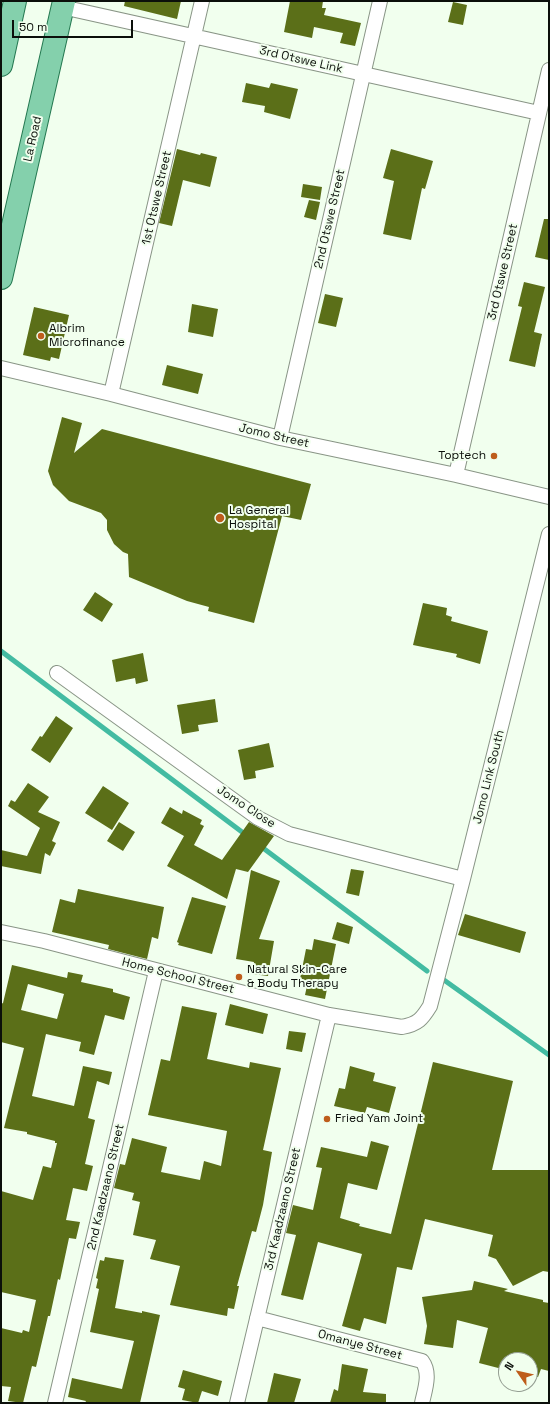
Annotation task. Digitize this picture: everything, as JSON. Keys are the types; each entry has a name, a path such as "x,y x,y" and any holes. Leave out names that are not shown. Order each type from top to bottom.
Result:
{"main road":[{"path":"1,65 15,1"},
{"name":"La Road","path":"1,278 63,4"}],"street":[{"name":"1st Otswe Street","path":"111,394 202,1"},
{"name":"2nd Otswe Street","path":"280,438 380,1"},
{"name":"3rd Otswe Link","path":"63,4 194,36 539,113"},
{"name":"3rd Otswe Street","path":"456,475 549,70"},
{"name":"Jomo Street","path":"1,368 111,394 280,438 456,475 549,497"},
{"name":"Jomo Link South","path":"423,1018 430,1006 549,534"},
{"name":"Jomo Close","path":"57,673 258,818 289,834 463,879"},
{"name":"Home School Street","path":"1,932 44,941 329,1015 402,1027 412,1025 423,1018"},
{"name":"2nd Kaadzaano Street","path":"55,1403 156,971"},
{"name":"3rd Kaadzaano Street","path":"237,1403 329,1015"},
{"name":"Omanye Street","path":"257,1318 422,1361 426,1366 427,1373 422,1403"}],"building":[{"path":"125,1 181,1 177,19 124,6"},
{"path":"290,1 323,1 322,8 326,8 324,15 361,23 355,46 340,43 343,33 314,27 312,38 284,32"},
{"path":"453,2 467,5 463,25 448,22"},
{"path":"246,83 269,88 271,83 298,89 290,119 264,112 265,106 242,102"},
{"path":"177,149 200,155 201,153 217,157 210,187 183,180 172,226 159,223"},
{"path":"391,149 433,161 425,189 422,188 411,240 383,234 394,181 383,178"},
{"path":"303,184 322,187 320,200 301,197"},
{"path":"309,200 320,202 316,220 304,217"},
{"path":"544,219 549,219 549,260 535,257"},
{"path":"524,282 545,287 534,332 542,334 535,367 509,361 522,307 518,306"},
{"path":"325,294 343,298 336,327 318,323"},
{"path":"192,304 218,309 213,337 188,332"},
{"path":"34,307 69,315 59,359 51,357 50,361 23,355"},
{"path":"167,365 203,374 198,394 162,385"},
{"path":"62,417 82,423 74,453 102,429 311,484 301,520 282,516 254,623 208,611 209,607 187,601 129,577 128,554 123,552 114,544 107,530 107,520 101,513 69,501 53,485 48,471"},
{"path":"95,592 113,604 102,622 83,610"},
{"path":"423,603 447,608 446,615 452,617 451,621 488,631 480,664 456,657 457,654 413,645"},
{"path":"143,653 148,681 136,684 135,678 116,682 112,660"},
{"path":"215,699 218,722 198,725 199,731 182,734 177,705"},
{"path":"56,716 73,728 50,763 31,750"},
{"path":"269,743 274,767 255,771 256,778 244,780 238,750"},
{"path":"28,783 49,797 38,812 60,822 52,841 56,843 50,856 45,853 41,874 1,866 1,850 27,856 40,828 8,806 11,800 15,802"},
{"path":"103,786 129,803 112,830 85,813"},
{"path":"170,807 182,814 183,810 202,820 200,824 204,826 194,845 222,860 249,822 274,836 248,872 236,869 227,899 167,866 184,836 161,823"},
{"path":"119,822 135,832 123,851 107,841"},
{"path":"351,869 364,871 359,896 346,893"},
{"path":"251,870 280,881 259,939 274,941 268,976 252,974 254,962 236,959"},
{"path":"78,889 164,907 158,939 152,937 147,959 108,949 109,945 52,932 60,899 75,903"},
{"path":"192,897 226,906 212,954 178,945 179,943 177,942"},
{"path":"465,914 526,932 520,953 458,935"},
{"path":"337,922 353,927 349,944 332,939"},
{"path":"314,939 336,944 325,999 305,995 308,981 300,979 306,949 312,950"},
{"path":"12,965 67,978 68,972 83,975 81,982 113,989 113,992 130,997 124,1020 105,1015 94,1055 79,1051 81,1042 46,1034 32,1096 74,1106 83,1066 112,1072 109,1085 97,1081 88,1118 95,1120 85,1164 93,1166 87,1191 73,1188 66,1220 80,1222 76,1239 69,1238 60,1280 58,1279 50,1316 48,1316 36,1367 32,1366 23,1403 8,1401 11,1387 1,1386 1,1328 22,1333 23,1330 29,1332 36,1300 1,1292 1,1191 33,1200 43,1166 51,1168 57,1143 55,1143 55,1141 27,1134 27,1132 4,1128 24,1048 1,1042 1,1004 3,1003","holes":["28,984 64,994 57,1019 21,1010"]},
{"path":"230,1004 268,1014 263,1034 225,1025"},
{"path":"182,1006 217,1013 207,1059 249,1068 250,1062 281,1068 263,1150 272,1152 263,1205 256,1232 252,1231 237,1286 239,1286 234,1309 228,1308 227,1316 170,1305 180,1266 150,1259 156,1240 133,1235 140,1202 132,1200 134,1193 114,1188 120,1164 125,1165 132,1138 167,1147 161,1172 200,1180 204,1161 221,1166 227,1131 148,1115 161,1059 170,1061"},
{"path":"289,1031 306,1033 302,1052 286,1049"},
{"path":"433,1062 513,1081 492,1170 549,1170 549,1272 543,1271 513,1286 496,1259 488,1256 493,1235 425,1219 412,1270 397,1267 386,1324 364,1318 360,1331 342,1326 362,1254 318,1242 303,1300 281,1295 296,1235 286,1233 293,1205 313,1210 322,1168 316,1167 321,1147 367,1157 371,1141 389,1146 377,1190 348,1183 340,1218 360,1224 359,1226 391,1234"},
{"path":"350,1066 375,1073 373,1081 396,1087 389,1113 367,1107 365,1113 334,1106 339,1088 345,1089"},
{"path":"105,1257 124,1260 115,1308 160,1315 140,1403 85,1403 86,1401 68,1397 72,1378 122,1389 134,1341 90,1332 99,1289 96,1288 98,1279 96,1278 100,1260 104,1261"},
{"path":"474,1281 508,1289 504,1291 543,1300 543,1302 549,1303 549,1371 541,1369 538,1377 538,1352 498,1352 498,1368 479,1363 488,1328 457,1320 453,1348 424,1344 427,1326 422,1297 472,1290"},
{"path":"342,1364 368,1369 363,1392 386,1394 386,1403 330,1403 334,1389 338,1391"},
{"path":"183,1370 222,1381 218,1396 202,1391 198,1403 182,1400 185,1389 178,1387"},
{"path":"274,1373 301,1379 294,1403 267,1403"}],"waterway":[{"path":"1,651 246,835"},
{"path":"259,845 427,971"},
{"path":"444,980 549,1055"}],"place":[{"name":"Albrim Microfinance","path":"41,336"},
{"name":"Toptech","path":"494,456"},
{"name":"La General Hospital","path":"220,518"},
{"name":"Natural Skin-Care & Body Therapy","path":"239,977"},
{"name":"Fried Yam Joint","path":"327,1119"}]}
